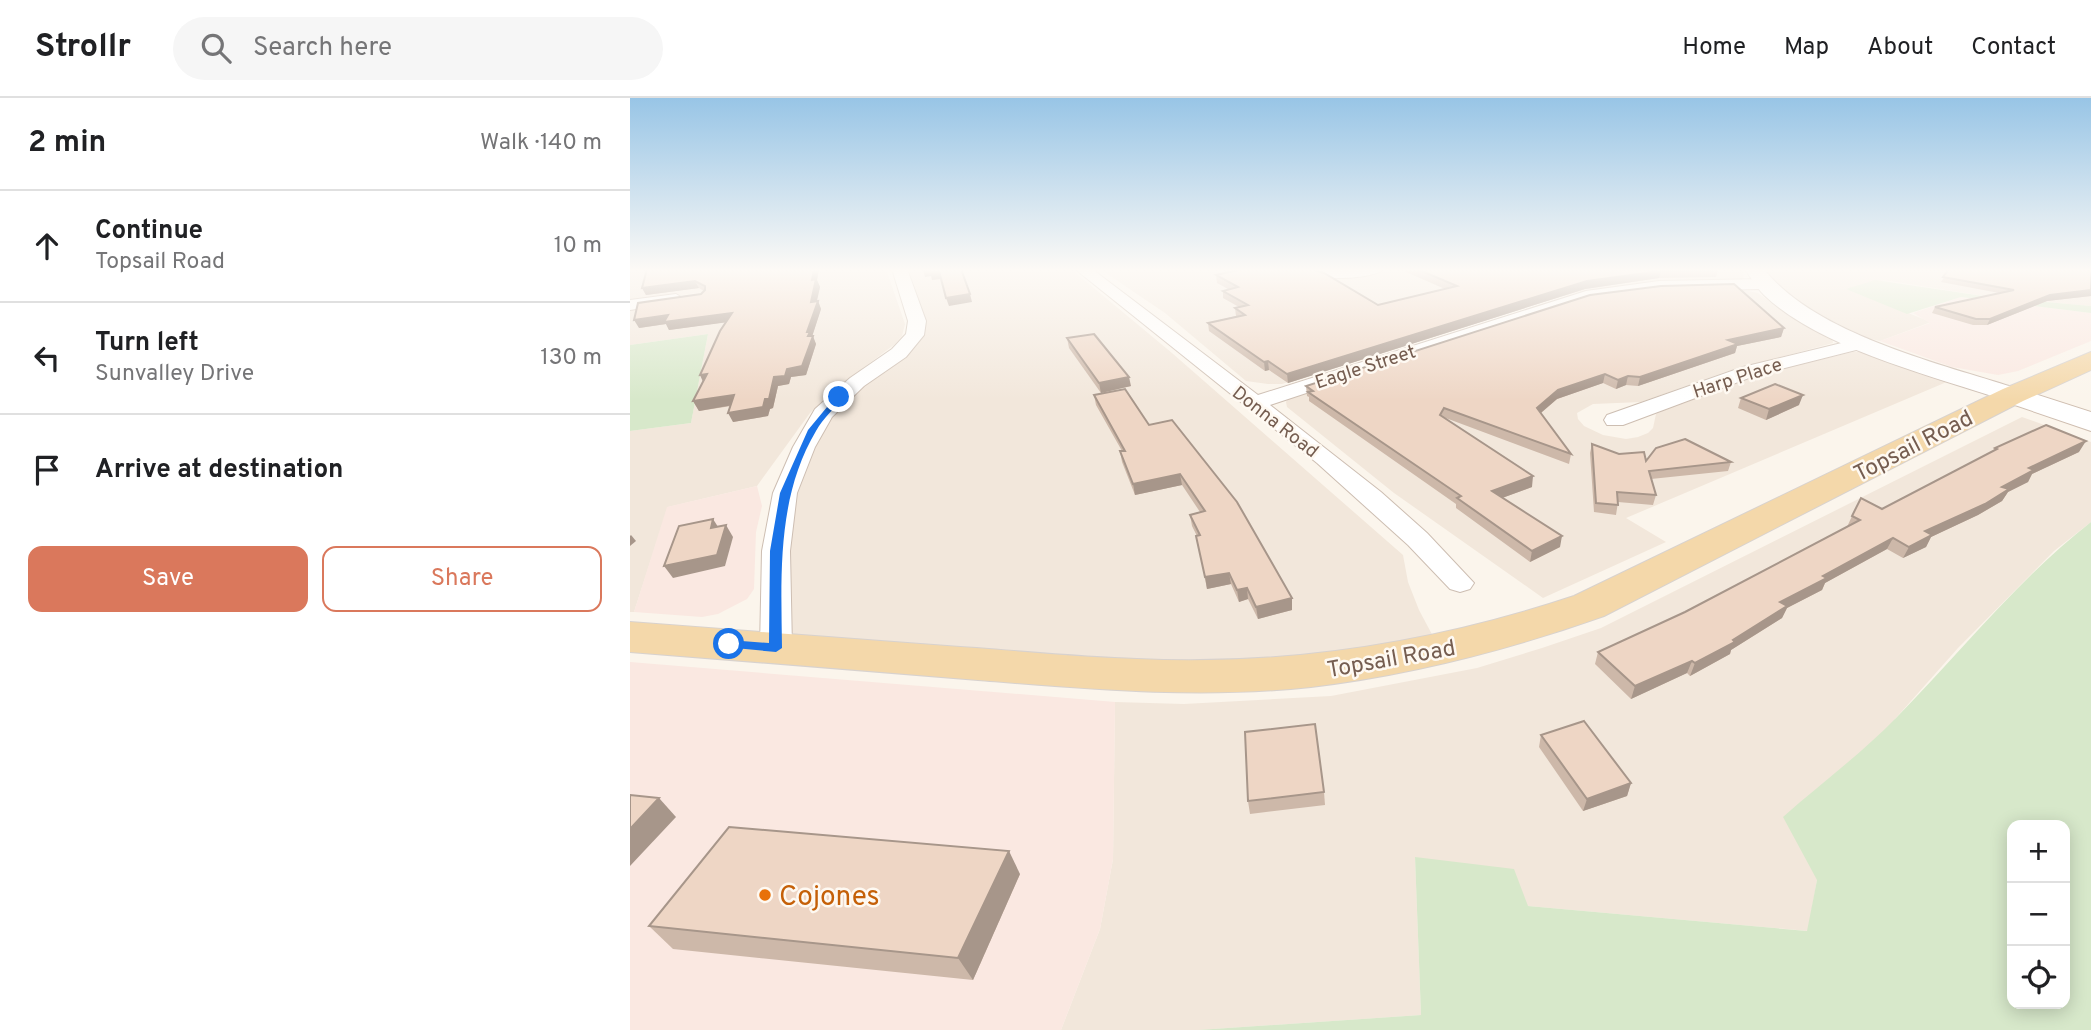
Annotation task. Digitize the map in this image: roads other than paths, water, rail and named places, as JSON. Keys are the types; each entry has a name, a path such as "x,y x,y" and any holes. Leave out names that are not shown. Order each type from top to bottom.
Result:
{"main road":[{"name":"Topsail Road","path":"630,637 1137,677 1269,675 1420,656 1517,632 1610,596 2013,395 2091,360"},
{"path":"2013,395 2091,422"}],"street":[{"path":"776,648 775,551 785,493 808,438 823,414 848,390 899,353 915,335 917,321 914,312"},
{"name":"Donna Road","path":"1137,312 1254,403 1388,513 1461,583"},
{"name":"Eagle Street","path":"1254,403 1535,312"},
{"path":"1802,312 1862,343 2013,395"},
{"name":"Harp Place","path":"1615,420 1750,371 1862,343"}],"place":[{"name":"Cojones","path":"765,895"}]}
